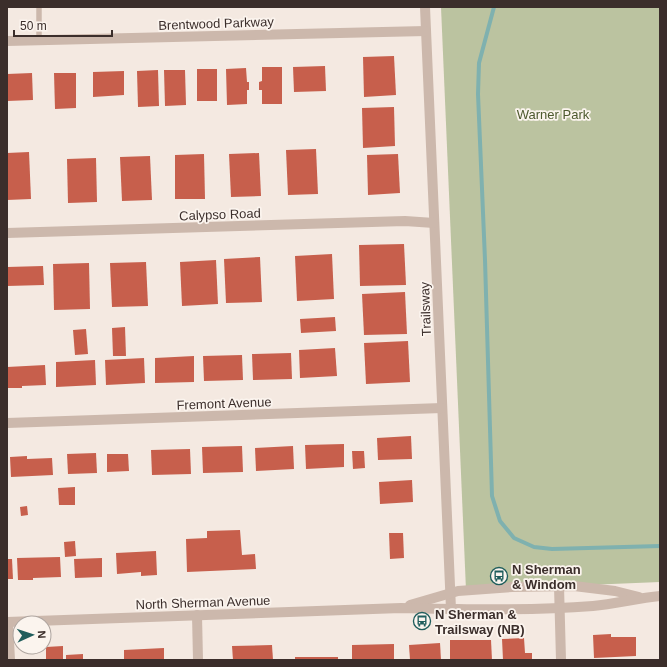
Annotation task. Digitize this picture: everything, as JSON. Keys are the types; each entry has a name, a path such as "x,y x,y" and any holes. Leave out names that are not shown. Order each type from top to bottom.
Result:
{"street":[{"name":"Trailsway","path":"425,7 451,609"},
{"name":"Brentwood Parkway","path":"7,40 426,31"},
{"name":"Calypso Road","path":"7,233 405,221 434,223"},
{"name":"Fremont Avenue","path":"7,423 442,408"},
{"path":"559,586 561,660"},
{"name":"North Sherman Avenue","path":"400,608 464,590 483,589 574,586 643,597"},
{"name":"North Sherman Avenue","path":"8,622 400,608 451,609 560,607 613,604 643,597 660,596"},
{"path":"197,615 198,660"},
{"path":"8,622 10,660"}],"lane":[{"path":"39,7 39,40"}],"green space":[{"name":"Warner Park","path":"441,7 660,7 660,582 466,590"}],"building":[{"path":"394,56 396,95 364,97 363,57"},
{"path":"325,66 326,91 294,92 293,67"},
{"path":"262,67 282,67 282,104 262,104 262,90 259,90 259,82 262,81"},
{"path":"246,68 247,82 249,82 249,90 247,90 247,104 227,105 226,69"},
{"path":"197,69 217,69 217,101 197,101"},
{"path":"158,70 159,106 138,107 137,71"},
{"path":"164,70 185,70 186,105 165,106"},
{"path":"124,71 124,95 93,97 93,72"},
{"path":"32,73 33,100 7,101 7,74"},
{"path":"54,73 76,73 76,108 55,109"},
{"path":"394,107 395,146 363,148 362,108"},
{"path":"316,149 318,194 288,195 286,150"},
{"path":"29,152 31,199 7,200 7,153"},
{"path":"259,153 261,196 231,197 229,154"},
{"path":"204,154 205,199 175,199 175,155"},
{"path":"398,154 400,193 368,195 367,155"},
{"path":"150,156 152,200 122,201 120,157"},
{"path":"96,158 97,202 68,203 67,159"},
{"path":"404,244 406,285 360,286 359,245"},
{"path":"332,254 334,299 297,301 295,256"},
{"path":"260,257 262,302 226,303 224,259"},
{"path":"216,260 218,304 182,306 180,262"},
{"path":"146,262 148,306 112,307 110,263"},
{"path":"89,263 90,309 54,310 53,264"},
{"path":"43,266 44,285 7,286 7,267"},
{"path":"405,292 407,334 364,335 362,294"},
{"path":"335,317 336,331 301,333 300,319"},
{"path":"125,327 126,356 113,356 112,328"},
{"path":"86,329 88,354 75,355 73,330"},
{"path":"408,341 410,382 366,384 364,343"},
{"path":"335,348 337,376 300,378 299,350"},
{"path":"291,353 292,379 253,380 252,354"},
{"path":"242,355 243,380 204,381 203,356"},
{"path":"194,356 194,382 155,383 155,358"},
{"path":"144,358 145,383 106,385 105,360"},
{"path":"95,360 96,385 56,387 56,362"},
{"path":"45,365 46,385 8,388 7,367"},
{"path":"411,436 412,459 378,460 377,438"},
{"path":"344,444 344,467 306,469 305,445"},
{"path":"242,446 243,472 203,473 202,447"},
{"path":"293,446 294,469 256,471 255,448"},
{"path":"190,449 191,474 152,475 151,450"},
{"path":"352,451 364,451 365,468 353,469"},
{"path":"96,453 97,473 68,474 67,454"},
{"path":"107,454 128,454 129,471 107,472"},
{"path":"27,456 27,459 52,458 53,475 11,477 10,457"},
{"path":"412,480 413,502 380,504 379,482"},
{"path":"75,487 75,505 59,505 58,488"},
{"path":"27,506 28,515 21,516 20,507"},
{"path":"240,530 242,555 255,554 256,569 187,572 186,539 207,538 207,531"},
{"path":"389,533 403,533 404,558 390,559"},
{"path":"75,541 76,556 65,557 64,542"},
{"path":"156,551 157,575 141,576 141,572 117,574 116,553"},
{"path":"60,557 61,577 18,580 17,558"},
{"path":"102,558 102,577 75,578 74,559"},
{"path":"7,559 12,559 13,579 7,579"},
{"path":"611,634 611,637 636,637 636,656 594,658 593,635"},
{"path":"524,638 525,653 532,653 532,660 503,660 502,639"},
{"path":"450,640 491,640 492,660 450,660"},
{"path":"440,643 441,660 410,660 409,645"},
{"path":"394,644 394,660 352,660 352,645"},
{"path":"272,645 273,660 233,660 232,646"},
{"path":"63,646 63,660 46,660 46,655 52,655 52,647"},
{"path":"164,648 164,660 124,660 124,650"},
{"path":"83,654 83,660 66,660 66,655"},
{"path":"295,657 338,657 338,660 295,660"}],"waterway":[{"path":"494,7 479,63 478,94 485,260 492,496 500,521 514,538 534,547 552,549 660,546"}],"place":[{"name":"N Sherman & Windom","path":"499,576"},
{"name":"N Sherman & Trailsway (NB)","path":"422,621"}]}
